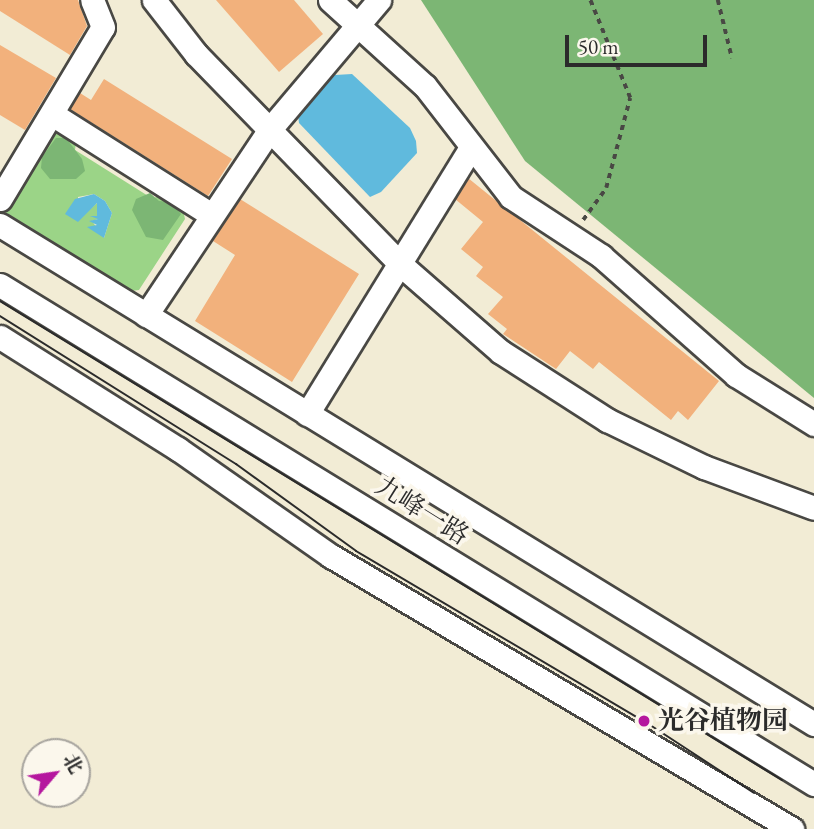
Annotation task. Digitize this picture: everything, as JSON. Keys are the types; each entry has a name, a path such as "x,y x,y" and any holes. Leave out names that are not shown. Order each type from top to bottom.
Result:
{"street":[{"path":"0,198 103,27 92,0"},
{"path":"154,0 196,54 400,264 501,352 607,420 704,467 814,508"},
{"path":"330,0 425,86 511,197 601,256 736,374 814,424"},
{"path":"146,315 210,215 270,129 379,0"},
{"path":"52,114 210,215"},
{"path":"307,414 471,147"},
{"path":"0,225 814,724"},
{"name":"九峰一路","path":"0,285 814,784"},
{"path":"0,337 178,449 331,556 792,829"}],"path":[{"path":"571,236 606,188 630,98 590,0"},
{"path":"718,0 732,58"}],"green space":[{"path":"421,0 814,0 814,398 525,161"},
{"path":"52,131 76,143 75,150 153,199 159,195 183,210 185,219 139,290 131,291 3,211","holes":["94,194 105,201 112,213 104,238 92,221 98,219 97,203 78,220 78,197"]},
{"path":"56,138 66,138 82,159 85,171 76,179 50,179 41,168 42,157"},
{"path":"150,193 159,201 171,202 181,214 163,240 146,237 132,210 136,199"}],"water":[{"path":"352,74 410,128 416,141 417,153 381,192 370,197 299,123 297,108 335,75"},
{"path":"94,194 105,201 112,213 104,238 87,227 97,225 89,221 98,219 90,216 97,216 97,203 78,222 65,214 75,199"}],"building":[{"path":"0,0 78,0 87,26 70,55 0,11"},
{"path":"216,0 294,0 323,34 279,72"},
{"path":"0,45 56,78 25,130 0,115"},
{"path":"104,79 232,159 208,196 70,109 80,93 91,100"},
{"path":"468,178 719,381 688,420 678,411 671,420 599,362 593,369 570,351 556,369 503,334 507,329 488,314 503,297 476,276 483,267 461,249 483,222 455,199"},
{"path":"240,199 359,274 292,382 195,321 235,255 213,241"}],"tram line":[{"path":"0,301 782,780"},
{"path":"0,316 236,464 356,551 644,721 754,793"}],"place":[{"name":"光谷植物园","path":"644,721"}]}
